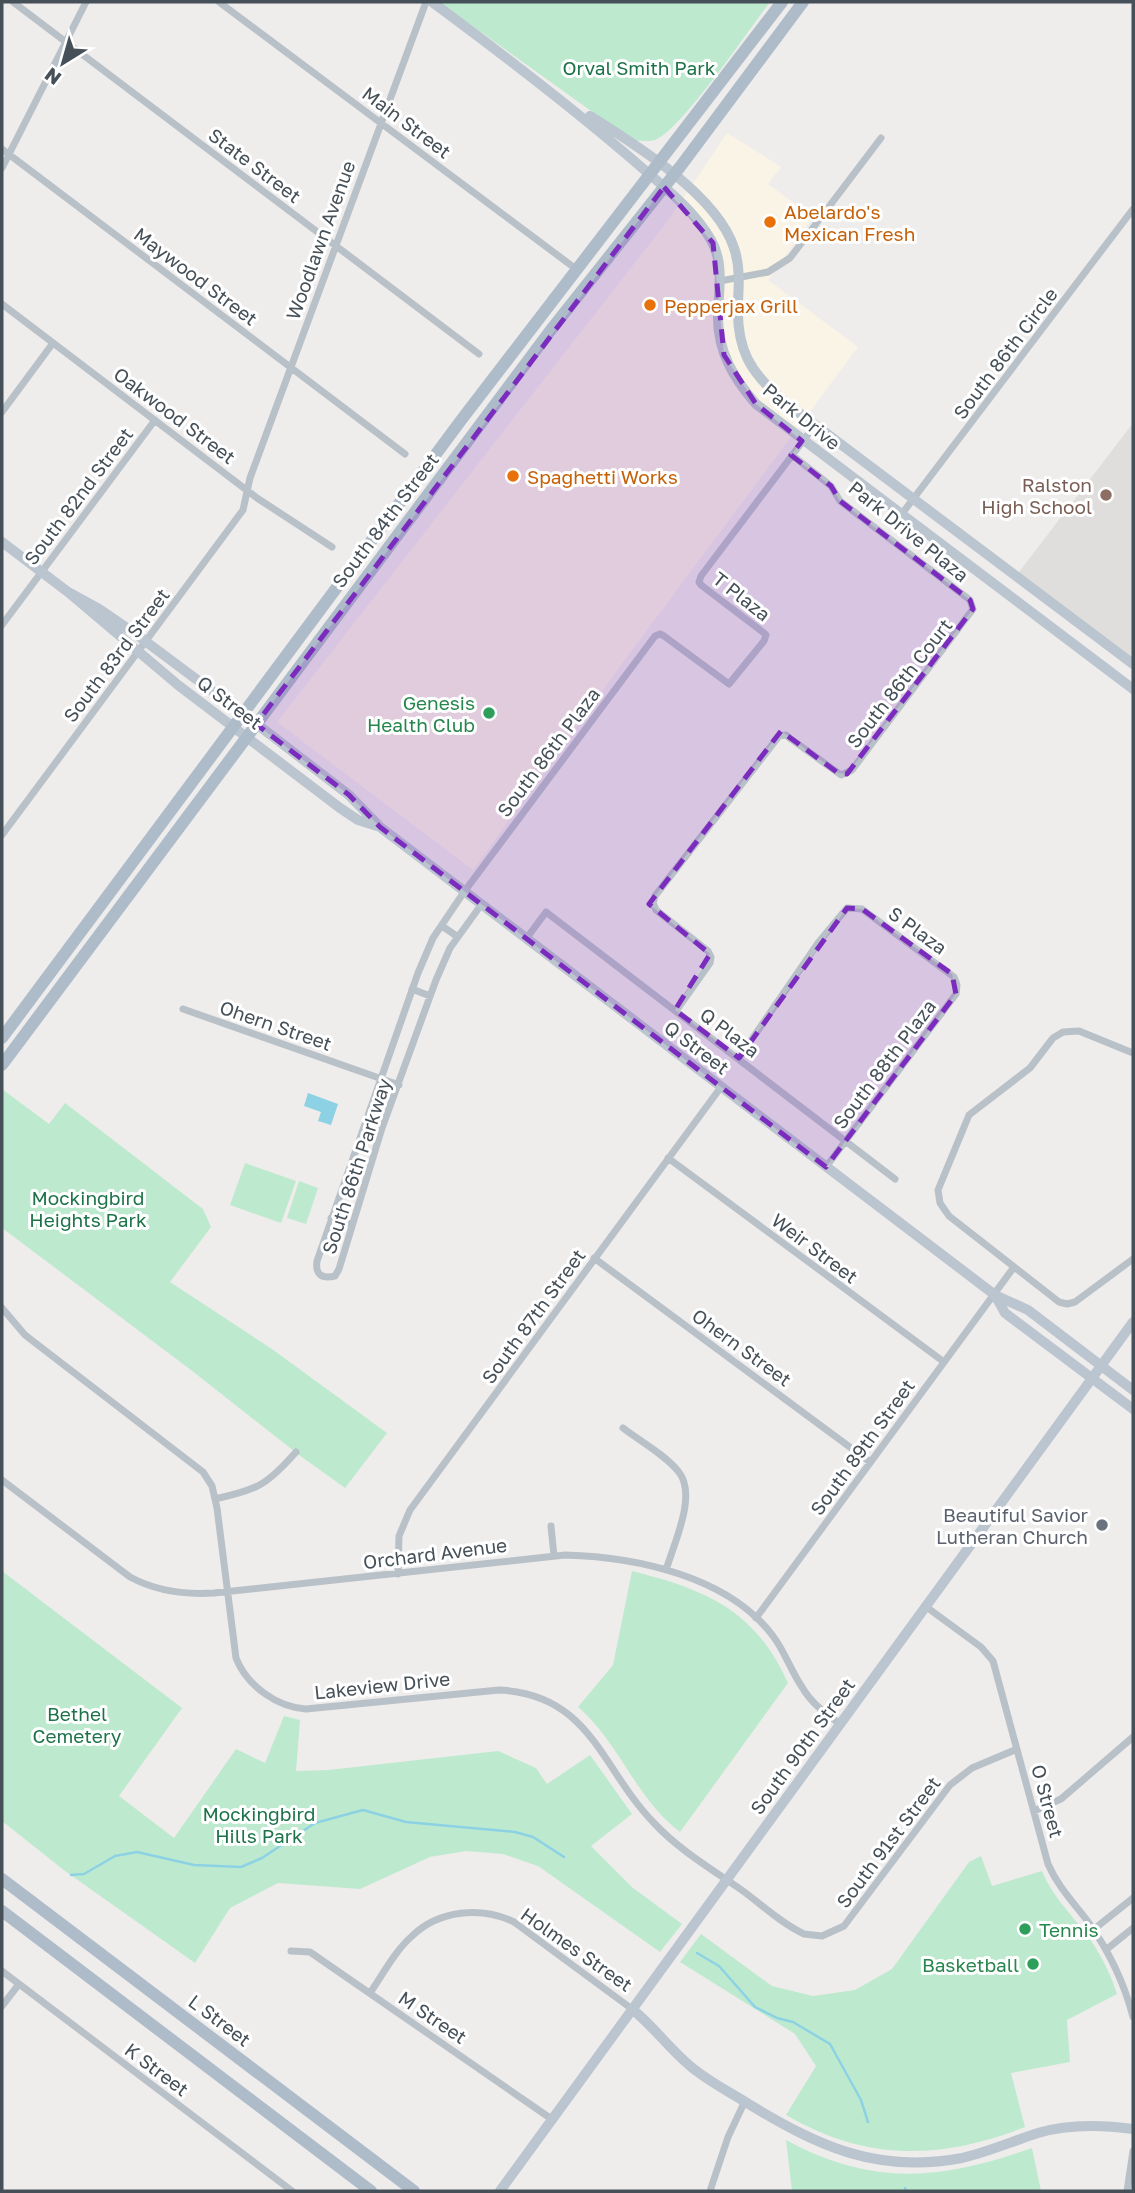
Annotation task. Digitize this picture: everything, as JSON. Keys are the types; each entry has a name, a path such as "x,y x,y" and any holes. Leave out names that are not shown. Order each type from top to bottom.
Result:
{"main road":[{"name":"South 84th Street","path":"2,1038 576,268 782,2"},
{"name":"South 84th Street","path":"2,1065 570,305 674,175 803,2"},
{"name":"L Street","path":"2,1879 414,2191"},
{"path":"2,1912 371,2191"}],"street":[{"name":"State Street","path":"13,2 479,354"},
{"path":"2,168 5,151 86,2"},
{"name":"Main Street","path":"219,2 576,268"},
{"name":"Woodlawn Avenue","path":"248,490 290,367 426,2"},
{"name":"Park Drive","path":"432,2 558,96 694,216 713,243 720,281 719,332 729,366 756,404 1133,689"},
{"name":"Park Drive","path":"558,96 659,163 704,201 725,228 735,249 739,279 739,337 746,358 764,384 1133,664"},
{"path":"720,281 775,269 790,258 881,138"},
{"name":"Maywood Street","path":"5,151 405,454"},
{"name":"South 86th Circle","path":"901,515 1133,209"},
{"name":"Oakwood Street","path":"2,304 248,490 332,547"},
{"path":"2,412 53,343"},
{"name":"South 82nd Street","path":"2,625 155,420"},
{"path":"792,455 815,425"},
{"name":"T Plaza","path":"729,684 749,661 766,635 699,582 792,455"},
{"name":"Park Drive Plaza","path":"792,455 831,486 840,501 970,600 973,606"},
{"name":"South 83rd Street","path":"2,835 243,510 248,490"},
{"name":"Q Street","path":"2,542 68,592 138,653 340,808 358,820 380,827"},
{"name":"Q Street","path":"68,592 99,609 256,724 349,795 380,827 826,1167 995,1295 1028,1310 1133,1390"},
{"name":"South 86th Court","path":"676,1011 710,963 711,957 708,951 656,911 653,903 655,896 775,739 781,735 791,738 838,774 844,775 852,770 972,613 973,606"},
{"name":"South 86th Plaza","path":"464,892 655,636 660,634 729,684"},
{"name":"South 86th Parkway","path":"464,892 433,937 412,989 317,1261 318,1274 326,1278 335,1276 382,1128 430,996 450,948 481,905"},
{"name":"S Plaza","path":"739,1058 843,911 853,906 862,909 954,977"},
{"name":"Q Plaza","path":"526,939 545,912 895,1179"},
{"path":"442,926 458,937"},
{"name":"South 88th Plaza","path":"826,1167 956,994 954,977"},
{"path":"412,989 430,996"},
{"name":"Ohern Street","path":"183,1009 399,1085"},
{"path":"1133,1054 1079,1031 1063,1032 1046,1045 1030,1068 969,1115 938,1190 940,1203 949,1216 1059,1302 1067,1304 1085,1296 1133,1259"},
{"name":"South 87th Street","path":"398,1574 399,1536 410,1510 721,1087"},
{"path":"364,1124 382,1128"},
{"name":"Weir Street","path":"668,1158 944,1362"},
{"path":"331,1218 351,1224"},
{"name":"Ohern Street","path":"594,1258 870,1462"},
{"name":"South 89th Street","path":"756,1618 1014,1267"},
{"name":"Q Street","path":"995,1295 1005,1313 1133,1409"},
{"name":"Lakeview Drive","path":"2,1308 25,1335 195,1464 212,1486 233,1644 239,1664 250,1681 272,1699 306,1709 499,1690 540,1698 564,1710 585,1728 656,1826 797,1930 813,1936 822,1936"},
{"name":"South 90th Street","path":"500,2191 1133,1322"},
{"path":"623,1428 675,1468 686,1486 687,1500 666,1570"},
{"path":"215,1499 243,1493 261,1485 277,1474 296,1452"},
{"name":"Orchard Avenue","path":"2,1480 117,1568 139,1582 174,1592 227,1592 554,1556 610,1558 666,1570 730,1598 756,1618 776,1641 808,1696 840,1724"},
{"path":"551,1526 554,1556"},
{"name":"O Street","path":"925,1606 981,1647 993,1661 1054,1878 1107,1950 1117,1968 1133,2017"},
{"path":"1034,1811 1061,1799 1133,1737"},
{"name":"South 91st Street","path":"822,1936 838,1930 853,1917 950,1785 972,1768 1017,1749"},
{"path":"1093,1930 1133,1898"},
{"name":"Holmes Street","path":"370,1993 405,1943 421,1928 449,1915 478,1912 514,1922 632,2009"},
{"path":"1107,1950 1133,1928"},
{"name":"M Street","path":"290,1951 310,1952 553,2120"},
{"name":"K Street","path":"2,1972 292,2191"},
{"path":"2,2006 19,1984"},
{"path":"632,2009 658,2031 691,2067 795,2132 824,2146 858,2156 896,2162 930,2162 964,2157 1064,2128 1133,2129"},
{"path":"710,2191 728,2137 745,2101"},
{"path":"1127,2191 1133,2151"}],"highlighted area":[{"path":"664,187 713,243 724,355 756,404 802,441 791,455 831,486 840,501 970,600 973,609 847,774 838,773 781,731 649,904 710,954 675,1010 739,1058 847,908 862,909 952,974 956,994 826,1167 380,827 349,795 256,724"}],"shaded area":[{"path":"727,133 781,167 768,184 813,217 768,280 858,347 627,657 473,870 277,722 669,219"},
{"name":"Ralston High School","path":"1133,423 1133,664 1016,576"}],"green space":[{"name":"Orval Smith Park","path":"439,2 770,2 681,119 655,140 633,141"},
{"name":"Mockingbird Heights Park","path":"2,1089 49,1124 65,1103 203,1209 211,1227 170,1282 272,1349 387,1433 345,1488 2,1228"},
{"path":"245,1163 296,1181 281,1223 230,1205"},
{"path":"299,1181 318,1188 306,1224 287,1218"},
{"name":"Mockingbird Hills Park","path":"2,1571 182,1708 119,1796 174,1838 236,1749 265,1763 284,1716 300,1720 296,1771 328,1770 498,1751 536,1768 547,1784 590,1755 632,1814 591,1846 633,1888 682,1924 660,1952 538,1866 503,1854 466,1851 430,1857 360,1889 278,1883 230,1908 195,1963 65,1871 2,1821"},
{"path":"632,1571 683,1586 726,1607 744,1620 760,1637 788,1683 680,1832 651,1803 605,1737 578,1707 613,1665"},
{"path":"981,1856 992,1886 1042,1871 1056,1897 1096,1949 1117,1994 1067,2020 1070,2062 1011,2073 1025,2127 963,2146 904,2151 846,2141 786,2115 816,2066 795,2034 680,1962 701,1934 772,1986 813,1996 855,1990 892,1969 969,1862"},
{"path":"786,2140 848,2166 908,2174 968,2167 1032,2148 1041,2191 792,2191"}],"water":[{"path":"308,1093 338,1104 331,1125 318,1121 321,1112 304,1106"}],"waterway":[{"path":"71,1875 84,1874 115,1856 137,1852 194,1865 241,1867 262,1858 315,1823 363,1810 406,1822 515,1832 533,1837 564,1857"},
{"path":"697,1953 719,1966 755,2007 777,2018 793,2022 830,2044 861,2100 868,2122"}],"place":[{"name":"Abelardo's Mexican Fresh","path":"770,222"},
{"name":"Pepperjax Grill","path":"650,305"},
{"name":"Spaghetti Works","path":"513,476"},
{"name":"Ralston High School","path":"1106,495"},
{"name":"Genesis Health Club","path":"489,713"},
{"name":"Beautiful Savior Lutheran Church","path":"1102,1525"},
{"name":"Tennis","path":"1025,1929"},
{"name":"Basketball","path":"1033,1964"}],"park label":[{"name":"Bethel Cemetery","path":"77,1724"}]}
